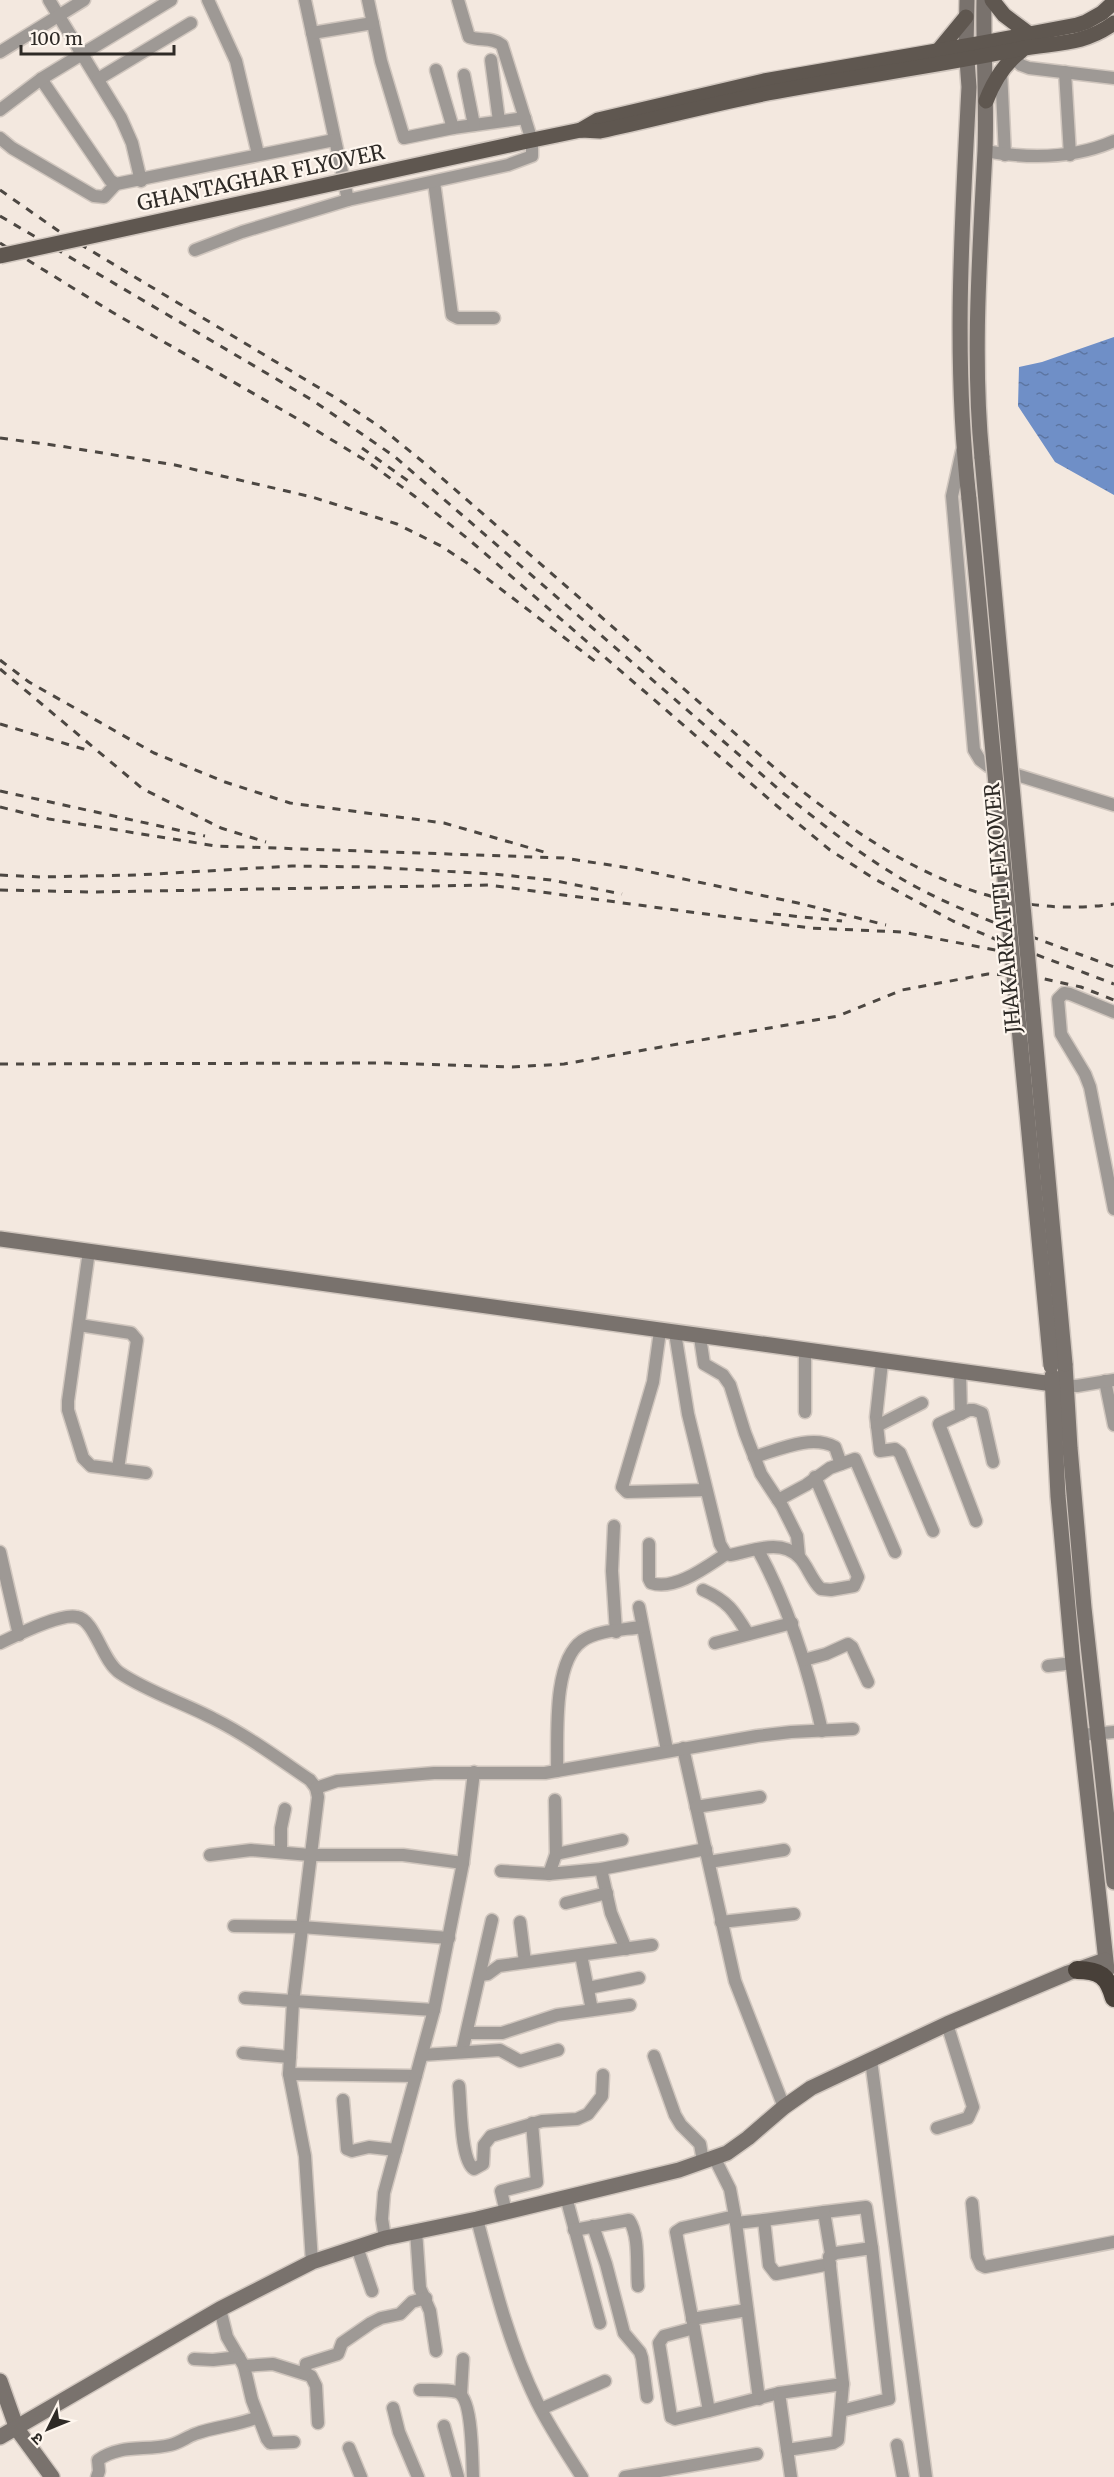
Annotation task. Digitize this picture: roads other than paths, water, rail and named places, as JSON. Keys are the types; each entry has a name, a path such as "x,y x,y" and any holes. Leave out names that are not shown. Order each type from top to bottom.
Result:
{"highway":[{"path":"1077,1970 1092,1971 1112,1990"}],"main road":[{"name":"JHAKARKATTI FLYOVER","path":"967,0 969,87 958,332 963,447 1060,1385"},
{"name":"JHAKARKATTI FLYOVER","path":"984,0 986,101 977,326 979,426 1058,1365"},
{"path":"992,0 1004,15 1028,33"},
{"path":"581,130 600,131 767,93 984,50 1028,33 1086,22 1114,2"},
{"path":"938,51 966,17"},
{"path":"984,50 1018,53 1073,43 1102,32 1114,23"},
{"path":"581,130 598,120 764,81 938,51 967,53"},
{"path":"986,101 1001,70 1018,53"},
{"name":"GHANTAGHAR FLYOVER","path":"0,256 581,130"},
{"path":"0,1239 1060,1385"},
{"path":"1060,1385 1058,1496 1073,1663 1105,1960 1112,1990"},
{"path":"1060,1385 1070,1448 1084,1608 1106,1733 1114,1882"},
{"path":"9,2433 220,2309 312,2262 385,2238 477,2219 679,2170 727,2153 811,2088 947,2024 1105,1960"},
{"path":"1,2391 9,2433 52,2477"},
{"path":"0,2414 9,2433 42,2477"}],"street":[{"path":"49,0 121,118 132,143 141,181"},
{"path":"0,52 84,0"},
{"path":"0,110 41,79 171,0"},
{"path":"208,0 236,61 258,154"},
{"path":"304,0 348,200"},
{"path":"368,0 381,61 404,138 453,128 525,118"},
{"path":"195,250 242,232 348,200 526,160 532,156 533,152 527,141 525,118 502,45 492,40 477,40 469,37 458,0"},
{"path":"98,79 191,23"},
{"path":"312,33 373,23"},
{"path":"1018,53 1029,68 1114,78"},
{"path":"491,60 499,121"},
{"path":"436,70 453,128"},
{"path":"1001,70 1005,155"},
{"path":"1065,72 1070,155"},
{"path":"464,75 474,125"},
{"path":"41,79 110,180 116,184"},
{"path":"0,138 12,148 94,196 104,197 116,184 141,181 258,154 334,140"},
{"path":"985,151 1005,155 1070,155 1114,141"},
{"path":"434,182 452,315 458,318 494,318"},
{"path":"963,447 952,496 974,750 980,760 988,766 1114,805"},
{"path":"1114,1012 1070,994 1064,993 1058,999 1061,1034 1090,1087 1114,1209"},
{"path":"1101,1145 1114,1152"},
{"path":"89,1251 68,1401 70,1416 87,1463 91,1466 146,1473"},
{"path":"79,1325 131,1333 137,1340 118,1469"},
{"path":"668,1332 622,1487 627,1492 706,1490"},
{"path":"668,1332 720,1544 730,1556 775,1546 799,1557"},
{"path":"700,1337 704,1364 723,1375 730,1385 754,1457 765,1481 797,1536 799,1557 821,1589 831,1590 854,1586 858,1580 815,1477"},
{"path":"805,1351 805,1412"},
{"path":"882,1362 877,1399 880,1451 895,1449 900,1453 933,1531"},
{"path":"960,1373 961,1414"},
{"path":"1060,1385 1110,1381 1114,1425"},
{"path":"877,1426 922,1402"},
{"path":"976,1521 939,1424 974,1410 982,1413 993,1462"},
{"path":"754,1457 798,1444 828,1444 835,1447 841,1464"},
{"path":"778,1500 806,1485 830,1468 855,1459 895,1552"},
{"path":"614,1526 612,1571 616,1632"},
{"path":"650,1544 649,1579 651,1583 658,1585 681,1580 726,1554"},
{"path":"758,1550 776,1583 792,1623 822,1731"},
{"path":"0,1552 19,1635"},
{"path":"703,1590 718,1597 730,1607 748,1634"},
{"path":"639,1607 667,1750"},
{"path":"0,1643 69,1617 84,1619 102,1654 117,1671 216,1720 310,1780 315,1788 318,1797 293,2002 289,2074 304,2156 312,2262"},
{"path":"715,1642 792,1623"},
{"path":"557,1771 562,1674 567,1664 583,1640 597,1635 642,1627"},
{"path":"804,1660 826,1654 848,1644 852,1647 868,1682"},
{"path":"1048,1666 1073,1663"},
{"path":"315,1788 337,1781 434,1773 532,1774 667,1750 776,1734 853,1729"},
{"path":"1081,1735 1106,1733"},
{"path":"683,1748 721,1922 742,2000 784,2107"},
{"path":"385,2238 382,2219 384,2193 434,2010 463,1863 474,1772"},
{"path":"696,1807 760,1797"},
{"path":"549,1874 556,1854 555,1800"},
{"path":"281,1852 281,1828 285,1809"},
{"path":"556,1854 622,1840"},
{"path":"501,1871 549,1874 601,1869 706,1849"},
{"path":"210,1855 242,1850 310,1855 403,1855 463,1863"},
{"path":"709,1862 784,1850"},
{"path":"601,1869 611,1913 626,1949"},
{"path":"566,1903 607,1893"},
{"path":"721,1922 794,1914"},
{"path":"462,2052 492,1920"},
{"path":"520,1922 525,1962"},
{"path":"234,1926 301,1927 449,1938"},
{"path":"480,1975 488,1974 499,1966 652,1945"},
{"path":"581,1955 592,2010"},
{"path":"588,1988 639,1977"},
{"path":"245,1998 434,2010"},
{"path":"467,2033 502,2033 557,2015 630,2005"},
{"path":"937,2128 968,2118 974,2107 947,2024"},
{"path":"422,2055 500,2050 520,2061 558,2050"},
{"path":"243,2053 290,2057"},
{"path":"654,2056 675,2115 681,2125 700,2144 730,2189 759,2399"},
{"path":"871,2060 926,2477"},
{"path":"289,2074 416,2076"},
{"path":"459,2086 463,2141 471,2168 483,2164 484,2145 491,2136 532,2123 577,2119 588,2114 602,2096 603,2075"},
{"path":"343,2100 347,2149 352,2151 369,2147 396,2150"},
{"path":"506,2212 501,2192 537,2182 532,2123"},
{"path":"566,2197 600,2323"},
{"path":"972,2203 977,2256 981,2265 1114,2242"},
{"path":"709,2411 676,2232 682,2228 735,2219 764,2220 866,2207 889,2399 841,2410"},
{"path":"787,2450 836,2442 839,2436 843,2384 824,2212"},
{"path":"477,2219 500,2302 528,2380 553,2432 582,2477"},
{"path":"574,2230 626,2219 631,2221 636,2247 638,2286"},
{"path":"764,2220 770,2265 776,2274 872,2248"},
{"path":"594,2226 624,2333 640,2352 642,2358 647,2397"},
{"path":"416,2231 420,2288 426,2298 433,2324 436,2351"},
{"path":"357,2247 372,2291"},
{"path":"305,2373 306,2364 338,2354 342,2343 371,2322 400,2314 412,2302 426,2298"},
{"path":"220,2309 230,2344 241,2362 258,2417 270,2444 294,2442"},
{"path":"747,2310 693,2323 664,2336 659,2343 671,2417 675,2419 779,2393 843,2384"},
{"path":"194,2359 269,2364 305,2373 314,2380 316,2386 318,2423"},
{"path":"464,2359 461,2394 467,2404 472,2477"},
{"path":"541,2409 605,2381"},
{"path":"420,2390 461,2394"},
{"path":"779,2393 791,2477"},
{"path":"393,2408 399,2432 418,2477"},
{"path":"97,2477 98,2460 126,2448 171,2445 196,2434 237,2425 258,2417"},
{"path":"444,2426 458,2477"},
{"path":"897,2445 903,2477"},
{"path":"349,2448 361,2477"},
{"path":"626,2477 756,2454"}],"water":[{"path":"1114,337 1114,495 1055,462 1018,406 1019,367 1042,362"}],"railway":[{"path":"0,190 60,232 379,426 792,783 864,836 902,859 941,878 981,893 1023,903 1068,907 1114,904"},
{"path":"0,216 312,400 394,456 783,793 865,855 918,888 966,911 1114,967"},
{"path":"0,243 112,312 368,462 467,538 830,850 873,878 953,921 1114,984"},
{"path":"0,438 175,465 312,497 397,524 441,546 467,563 600,665"},
{"path":"362,448 411,483"},
{"path":"0,660 29,682 154,753 225,782 290,803 444,823 544,852"},
{"path":"0,669 143,789 221,828 266,842"},
{"path":"0,724 90,751"},
{"path":"0,791 205,836"},
{"path":"0,807 49,819 216,846 564,858 636,869 798,903 886,925"},
{"path":"0,875 40,877 137,875 292,866 370,867 494,874 551,880 622,894"},
{"path":"0,890 93,892 489,885 810,928 902,932 1006,952"},
{"path":"773,914 842,921"},
{"path":"0,1064 387,1063 512,1067 564,1064 838,1016 902,990 988,974 1031,976 1081,987 1114,1000"}]}
